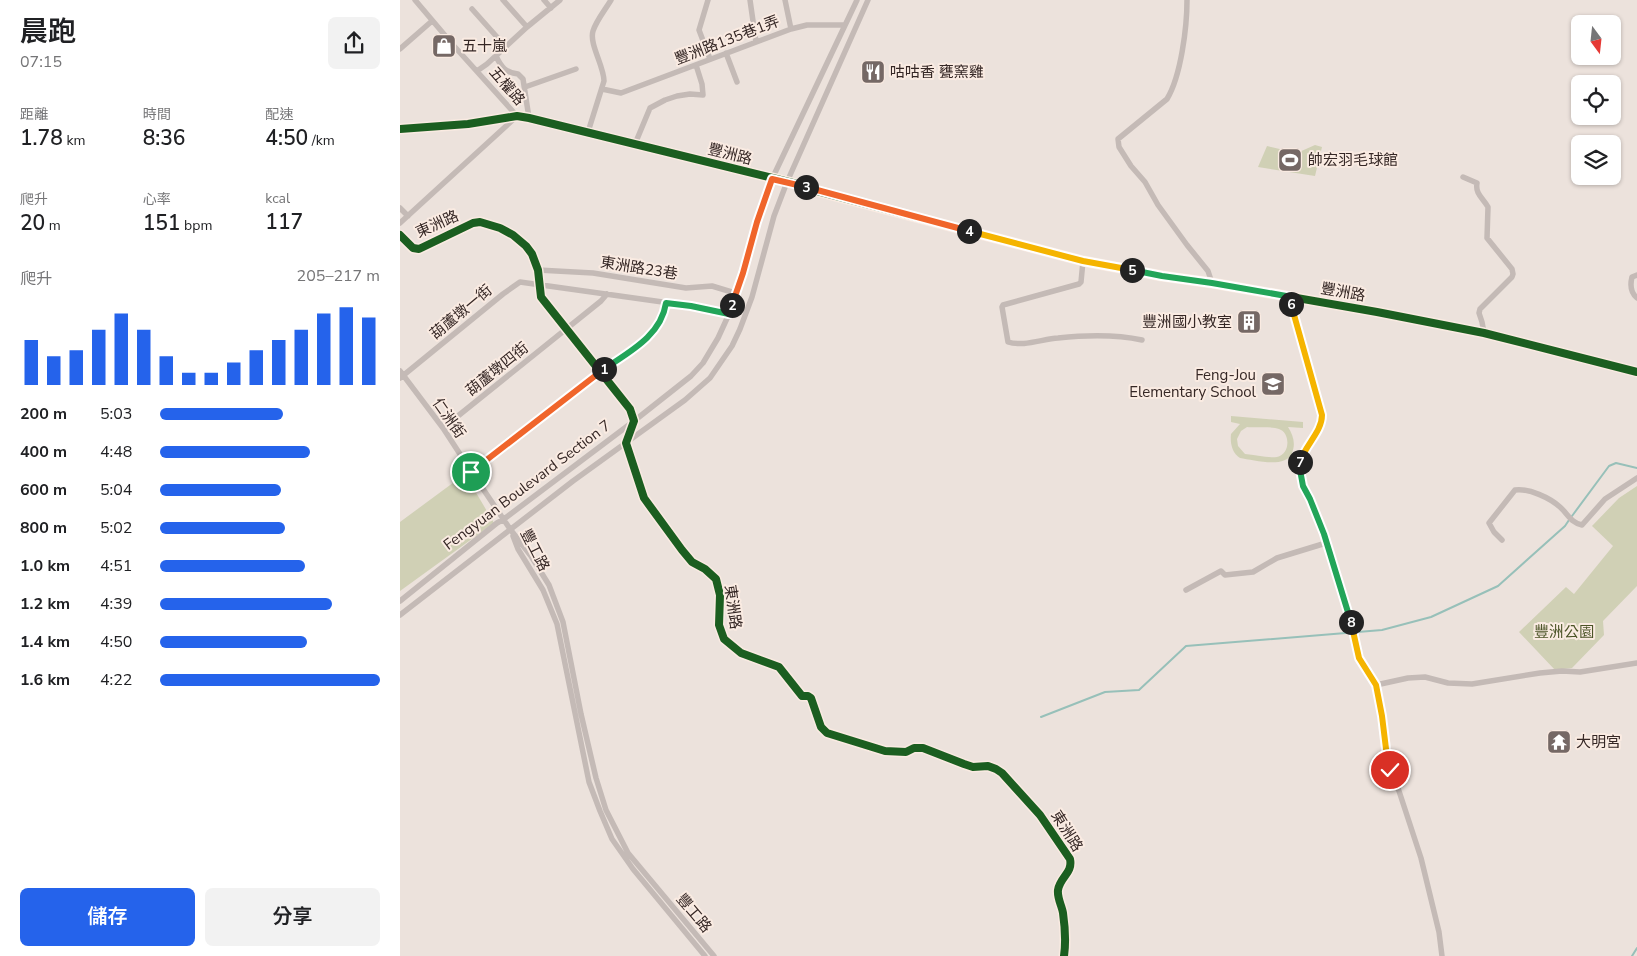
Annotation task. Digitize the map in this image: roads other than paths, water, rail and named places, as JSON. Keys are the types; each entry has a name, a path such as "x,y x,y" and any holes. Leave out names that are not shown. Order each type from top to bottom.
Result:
{"street":[{"name":"五權路","path":"400,223 517,116 432,21 416,0"},
{"path":"503,0 527,27"},
{"path":"544,0 551,8"},
{"path":"477,71 560,0"},
{"path":"588,132 602,89 604,72 592,39 593,32 611,0"},
{"path":"708,0 699,30 710,59"},
{"path":"750,0 756,42"},
{"path":"785,0 791,29"},
{"name":"Fengyuan Boulevard Section 7","path":"400,601 497,523 504,520 634,422 691,376 703,363 729,314 772,179 856,0"},
{"name":"Fengyuan Boulevard Section 7","path":"400,615 510,529 685,400 710,378 732,346 752,297 774,216 787,182 868,0"},
{"path":"1186,0 1186,20 1180,60 1172,91 1167,99 1118,139 1119,147 1131,166 1145,182 1158,205 1186,245 1208,271 1212,283"},
{"path":"472,10 505,46"},
{"path":"400,49 432,21"},
{"name":"豐洲路135巷1弄","path":"602,89 621,93 791,29 807,25 845,25"},
{"path":"726,53 737,82"},
{"path":"496,56 504,70 511,74 518,74 523,79 529,118"},
{"path":"635,144 650,108 677,96 703,95 696,64"},
{"path":"525,87 576,69"},
{"name":"豐洲路","path":"400,130 468,124 517,116 529,118 787,182 1083,261 1377,312 1484,334 1637,372"},
{"path":"1463,177 1477,183 1476,189 1488,207 1487,238 1514,274 1480,309 1479,313 1484,334"},
{"name":"東洲路","path":"400,208 408,216"},
{"name":"東洲路","path":"400,235 412,248 419,249 480,222 507,231 523,243 532,254 538,270 541,297 630,409 634,422"},
{"path":"1083,261 1081,282 1079,284 1003,305 1008,342 1018,344 1057,338 1113,336 1142,340"},
{"name":"東洲路23巷","path":"538,270 593,273 686,288 712,286 735,292"},
{"path":"1637,275 1631,279 1632,292 1637,298"},
{"name":"葫蘆墩一街","path":"401,375 520,282 691,306 729,314"},
{"name":"葫蘆墩四街","path":"443,428 601,301 607,294"},
{"path":"1292,297 1291,305 1322,415 1320,425 1302,456 1300,470 1303,486 1310,499 1326,543 1350,617 1359,658 1376,685 1388,763 1421,858 1439,932 1442,956"},
{"path":"471,472 599,372 644,342 658,324 664,313 666,303"},
{"name":"仁洲街","path":"401,375 443,428 510,529"},
{"path":"626,443 634,422"},
{"name":"東洲路","path":"626,443 648,505 692,562 705,569 716,579 720,591 719,626 724,639 741,653 779,667 802,696 811,698 820,727 823,730 885,751 906,752 920,747 968,766 992,767 1002,773 1040,815 1070,859 1071,866 1069,872 1061,882 1058,893 1064,922 1064,956"},
{"path":"1502,540 1494,532 1489,522 1515,490 1531,492 1553,502 1570,519 1582,525 1605,499 1637,478"},
{"name":"豐工路","path":"510,529 518,549 543,590 557,624 589,782 612,838 633,869 706,956"},
{"name":"豐工路","path":"510,529 531,556 557,602 563,622 596,778 606,810 628,853 714,956"},
{"path":"1186,590 1221,571 1225,575 1253,572 1277,558 1326,543"},
{"path":"1376,685 1408,678 1425,677 1448,683 1479,683 1540,673 1580,672 1637,663"}],"waterway":[{"path":"1572,516 1609,466 1616,463 1637,468"},
{"path":"1041,717 1105,692 1139,690 1186,646 1382,630 1431,617 1498,586 1565,526 1569,520"},
{"path":"1632,956 1637,948"}],"place":[{"name":"五十嵐","path":"444,46"},
{"name":"咕咕香 甕窯雞","path":"873,72"},
{"name":"帥宏羽毛球館","path":"1290,160"},
{"name":"豐洲國小教室","path":"1249,322"},
{"name":"Feng-Jou Elementary School","path":"1273,384"},
{"name":"大明宮","path":"1559,742"}],"park label":[{"name":"豐洲公園","path":"1564,632"}]}
